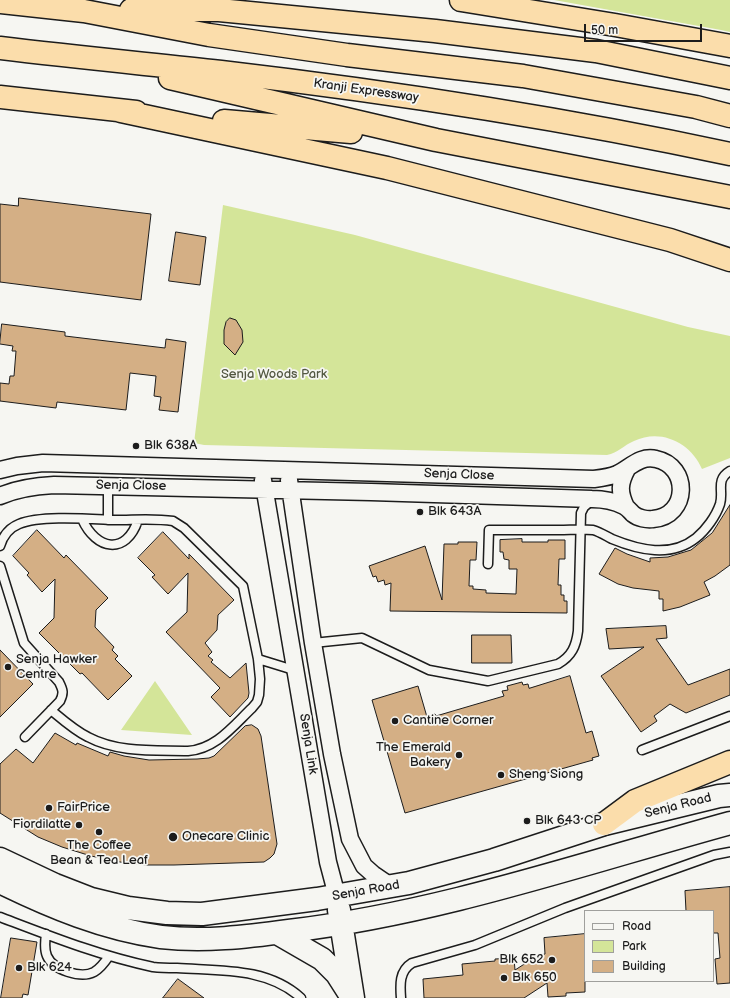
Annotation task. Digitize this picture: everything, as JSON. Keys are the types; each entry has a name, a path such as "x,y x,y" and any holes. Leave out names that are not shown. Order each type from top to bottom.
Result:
{"highway":[{"path":"461,0 615,25 730,46"},
{"path":"0,2 84,11 209,35 347,55 523,76 696,107 730,116"},
{"path":"84,11 218,10 435,30 596,51 730,78"},
{"name":"Kranji Expressway","path":"0,48 358,89 501,110 730,154"},
{"path":"83,58 436,140 730,197"},
{"path":"0,97 122,111 436,140"},
{"path":"122,111 387,168 670,240 730,260"},
{"path":"670,240 730,248"},
{"path":"604,824 635,801 730,762"}],"street":[{"name":"Senja Close","path":"0,470 17,466 43,463 594,479 616,475 627,469 635,462 654,458 664,461 672,467 678,475 681,485 681,495 671,512 662,518 652,520 633,514 626,507 608,500 596,499 54,485 29,487 11,491 0,496"},
{"path":"626,507 621,498 620,488 622,478 627,469"},
{"path":"263,470 264,490"},
{"path":"288,470 290,491"},
{"name":"Senja Link","path":"264,490 297,671 327,854 342,924 353,998"},
{"name":"Senja Link","path":"290,491 313,643 350,839 364,866 372,874 392,887"},
{"name":"Senja Road","path":"0,859 55,885 91,899 128,908 167,913 209,913 392,887 494,860 604,824 719,796 730,795"},
{"name":"Senja Road","path":"0,882 89,921 160,937 208,939 277,933 368,919 479,894 730,823"},
{"path":"277,933 322,959 337,974 353,998"}],"lane":[{"path":"488,564 489,530 594,531 626,545 649,550 664,551 684,546 702,533 716,512 721,500 722,479 725,474 730,471"},
{"path":"108,486 108,520"},
{"path":"565,498 581,513"},
{"path":"313,643 362,638 433,672 488,681 558,664 570,656 576,642 578,631 581,513 587,504 596,499"},
{"path":"82,519 89,533 99,541 113,545 119,544 126,540 134,531 138,520"},
{"path":"0,546 5,535 10,529 27,521 82,519 169,520 177,523 244,587 258,659 261,687 257,702 213,744 196,750 127,749 90,738 51,710"},
{"path":"0,566 24,643 59,682 63,690 63,695 60,701 25,737"},
{"path":"258,659 297,671"},
{"path":"642,750 730,716"},
{"path":"401,998 402,977 406,968 412,963 475,945 572,905 714,855 730,852"},
{"path":"0,917 109,956 154,967 243,972 262,976 282,985 301,998"},
{"path":"46,934 45,950 47,958 54,965 63,970 76,974 94,972 100,968 109,956"}],"green space":[{"path":"554,0 730,0 730,32 721,30"},
{"name":"Senja Woods Park","path":"223,205 355,235 688,327 730,336 730,458 702,469 691,452 683,445 674,440 654,436 644,437 634,441 614,453 607,455 204,445 194,443"},
{"path":"155,681 192,735 121,730"}],"building":[{"path":"19,198 151,214 141,300 0,282 0,204 18,206"},
{"path":"176,232 206,237 200,285 169,281"},
{"path":"230,318 236,320 242,330 243,342 235,355 224,344 224,330 226,322"},
{"path":"2,324 65,332 65,336 165,348 166,339 186,342 178,412 159,410 161,397 154,396 156,376 130,373 126,410 57,402 56,408 0,401 0,383 9,384 10,376 14,376 16,351 12,351 13,346 0,344"},
{"path":"730,505 730,565 704,582 710,595 680,607 663,611 663,599 659,599 659,591 633,588 618,584 599,574 615,548 650,562 650,558 668,557 691,550 712,533"},
{"path":"37,530 64,558 66,555 108,598 96,610 95,627 114,647 112,650 118,656 115,659 132,676 108,700 82,673 80,674 39,633 54,618 55,579 42,592 27,575 29,573 13,556"},
{"path":"163,532 189,559 189,554 234,600 218,615 217,630 205,643 212,652 208,656 213,660 211,662 230,678 246,663 249,693 248,698 230,717 211,697 220,688 166,632 187,612 188,573 168,594 152,577 155,575 138,558"},
{"path":"522,539 522,542 548,542 548,540 565,540 565,559 559,559 558,585 561,585 561,595 564,595 564,601 567,601 567,613 390,611 391,583 385,585 384,580 378,582 376,576 373,577 369,566 425,546 442,600 444,544 477,542 476,560 470,560 469,586 473,586 473,589 486,590 486,593 516,594 517,569 509,569 509,560 504,559 503,552 500,552 500,540"},
{"path":"666,626 667,638 656,639 688,685 730,669 730,695 686,713 670,704 654,716 657,721 641,732 601,676 644,647 609,649 606,629"},
{"path":"472,635 511,635 512,663 472,663"},
{"name":"Senja Hawker Centre","path":"0,650 33,684 0,717"},
{"path":"570,676 586,733 592,731 599,756 592,758 593,760 405,813 372,700 418,686 427,717 435,714 436,716 504,696 502,691 508,690 507,686 522,682 523,685 528,684 529,688"},
{"path":"252,725 258,729 261,736 277,844 274,854 264,862 147,865 120,862 91,856 62,847 38,837 0,813 0,764 16,749 33,763 55,733 76,745 77,743 108,756 110,752 149,760 197,759 214,756 245,726"},
{"path":"730,887 730,983 717,984 715,959 720,958 718,933 714,933 714,910 686,910 685,891"},
{"path":"584,934 585,992 566,993 566,996 548,997 547,983 524,998 424,998 423,979 463,975 462,964 495,961 495,959 514,958 515,970 537,956 545,954 544,938"},
{"name":"Blk 624","path":"11,938 37,942 28,995 23,994 22,998 1,998"},
{"path":"178,979 204,998 163,998"}],"place":[{"name":"Blk 638A","path":"136,446"},
{"name":"Blk 643A","path":"420,512"},
{"name":"Senja Hawker Centre","path":"8,667"},
{"name":"Cantine Corner","path":"395,721"},
{"name":"The Emerald Bakery","path":"459,755"},
{"name":"Sheng Siong","path":"501,775"},
{"name":"FairPrice","path":"49,808"},
{"name":"Blk 643 CP","path":"527,821"},
{"name":"Fiordilatte","path":"79,825"},
{"name":"The Coffee Bean & Tea Leaf","path":"99,832"},
{"name":"Onecare Clinic","path":"173,837"},
{"name":"Blk 652","path":"552,960"},
{"name":"Blk 624","path":"19,968"},
{"name":"Blk 650","path":"504,978"}]}
